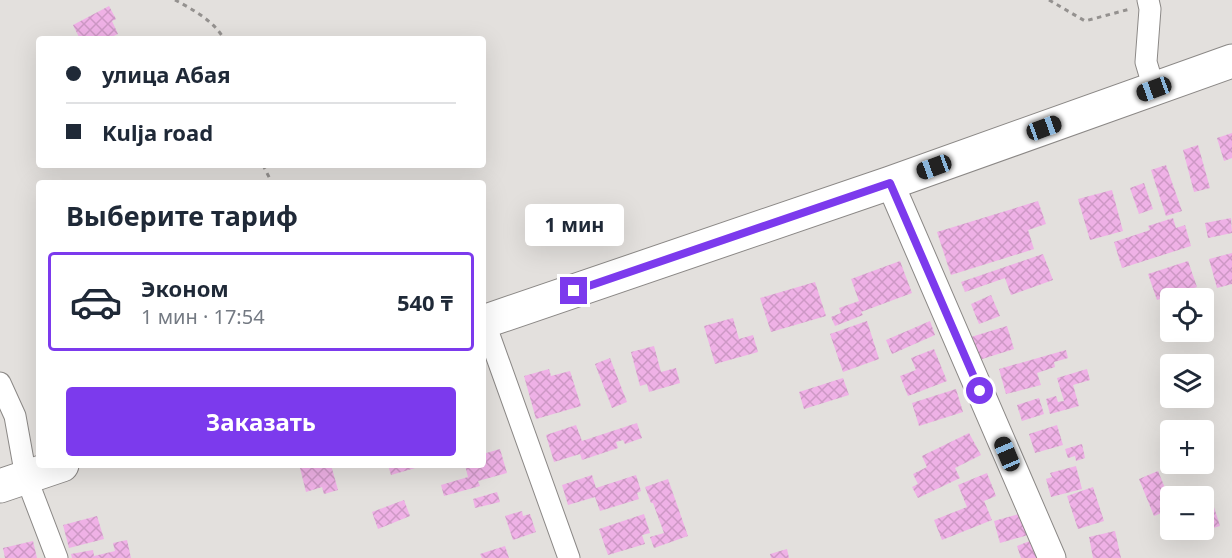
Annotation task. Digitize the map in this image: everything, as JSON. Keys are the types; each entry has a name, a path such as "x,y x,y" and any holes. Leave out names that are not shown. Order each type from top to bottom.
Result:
{"main road":[{"path":"486,320 890,183 1232,61"},
{"path":"13,482 53,468"}],"street":[{"path":"1149,2 1146,62 1154,89"},
{"path":"890,183 1052,558"},
{"path":"486,327 568,558"},
{"path":"0,383 15,416 13,482 57,558"}],"path":[{"path":"175,0 191,8 222,36"},
{"path":"1049,0 1085,21 1149,2"}],"building":[{"path":"109,6 116,19 112,21 118,34 78,36 73,25"},
{"path":"1232,133 1232,158 1224,161 1217,138"},
{"path":"1198,145 1210,188 1194,192 1183,150"},
{"path":"1166,165 1182,211 1166,216 1151,170"},
{"path":"1144,183 1153,209 1139,214 1130,188"},
{"path":"1112,190 1123,231 1090,240 1078,199"},
{"path":"1038,201 1046,224 1028,230 1034,249 951,275 937,232"},
{"path":"1173,218 1176,228 1185,225 1191,246 1122,268 1114,242 1150,230 1148,226"},
{"path":"1231,218 1232,233 1208,238 1205,223"},
{"path":"1232,253 1232,284 1217,288 1209,259"},
{"path":"1043,254 1053,280 1011,295 1005,278 965,292 961,282"},
{"path":"900,261 912,293 861,312 863,315 835,326 831,317 841,313 839,308 859,301 851,279"},
{"path":"1188,261 1197,287 1160,288 1160,299 1157,300 1148,274"},
{"path":"815,282 826,316 771,332 760,298"},
{"path":"991,295 1000,316 979,324 971,304"},
{"path":"733,318 739,339 753,335 758,352 715,364 704,326"},
{"path":"867,321 879,359 843,372 830,334"},
{"path":"930,321 935,335 892,354 886,340"},
{"path":"1007,326 1014,349 979,360 971,337"},
{"path":"654,346 661,372 676,368 680,383 649,392 647,384 640,386 631,352"},
{"path":"934,349 947,381 908,396 900,376 916,370 911,358"},
{"path":"1066,350 1068,358 1054,362 1055,367 1037,373 1041,385 1006,394 999,369"},
{"path":"610,358 627,402 612,408 595,364"},
{"path":"549,369 551,376 570,371 581,406 536,419 524,376"},
{"path":"1087,369 1090,380 1073,385 1079,406 1050,414 1046,399 1056,396 1058,402 1064,401 1057,378"},
{"path":"843,378 849,395 804,409 799,392"},
{"path":"956,389 963,412 919,426 912,403"},
{"path":"1039,398 1044,414 1022,421 1017,405"},
{"path":"637,423 642,438 625,444 623,440 616,442 618,448 582,460 580,454 554,462 546,435 576,425 582,441"},
{"path":"1057,425 1063,445 1035,453 1029,434"},
{"path":"969,433 981,455 955,468 960,478 918,498 912,487 918,484 913,474 927,467 922,456"},
{"path":"1082,444 1085,458 1076,461 1075,456 1068,458 1065,449"},
{"path":"500,449 507,473 478,481 480,486 444,496 441,485 468,477 466,468 486,468 486,453"},
{"path":"1076,466 1082,489 1051,497 1046,479 1052,477 1050,473"},
{"path":"300,468 332,468 338,490 324,494 322,487 306,492"},
{"path":"389,468 415,468 391,475"},
{"path":"1158,471 1164,486 1160,486 1160,514 1154,516 1139,479"},
{"path":"987,473 996,496 984,501 992,520 942,540 934,520 967,507 958,485"},
{"path":"592,475 596,488 636,475 641,491 637,493 639,499 600,511 595,497 568,505 562,485"},
{"path":"668,479 688,536 654,548 650,537 664,533 645,487"},
{"path":"1093,487 1104,521 1078,529 1067,496"},
{"path":"497,492 500,502 475,508 473,499"},
{"path":"404,500 410,516 378,529 372,512"},
{"path":"1214,507 1220,526 1214,528"},
{"path":"522,511 523,516 530,514 536,532 513,540 505,516"},
{"path":"1022,513 1028,535 1000,543 994,521"},
{"path":"644,514 650,533 642,535 645,544 608,555 599,529"},
{"path":"97,516 104,539 69,548 63,525"},
{"path":"1115,531 1121,558 1093,558 1089,537"},
{"path":"1040,537 1039,558 1021,558 1017,546"},
{"path":"127,540 131,558 72,558 71,554 93,550 94,556 115,551 113,543"},
{"path":"33,541 37,558 5,558 3,548"},
{"path":"505,546 509,558 482,558 480,554"},
{"path":"787,549 789,558 771,558 770,554"}],"route":[{"path":"574,291 890,183 980,391"}]}
